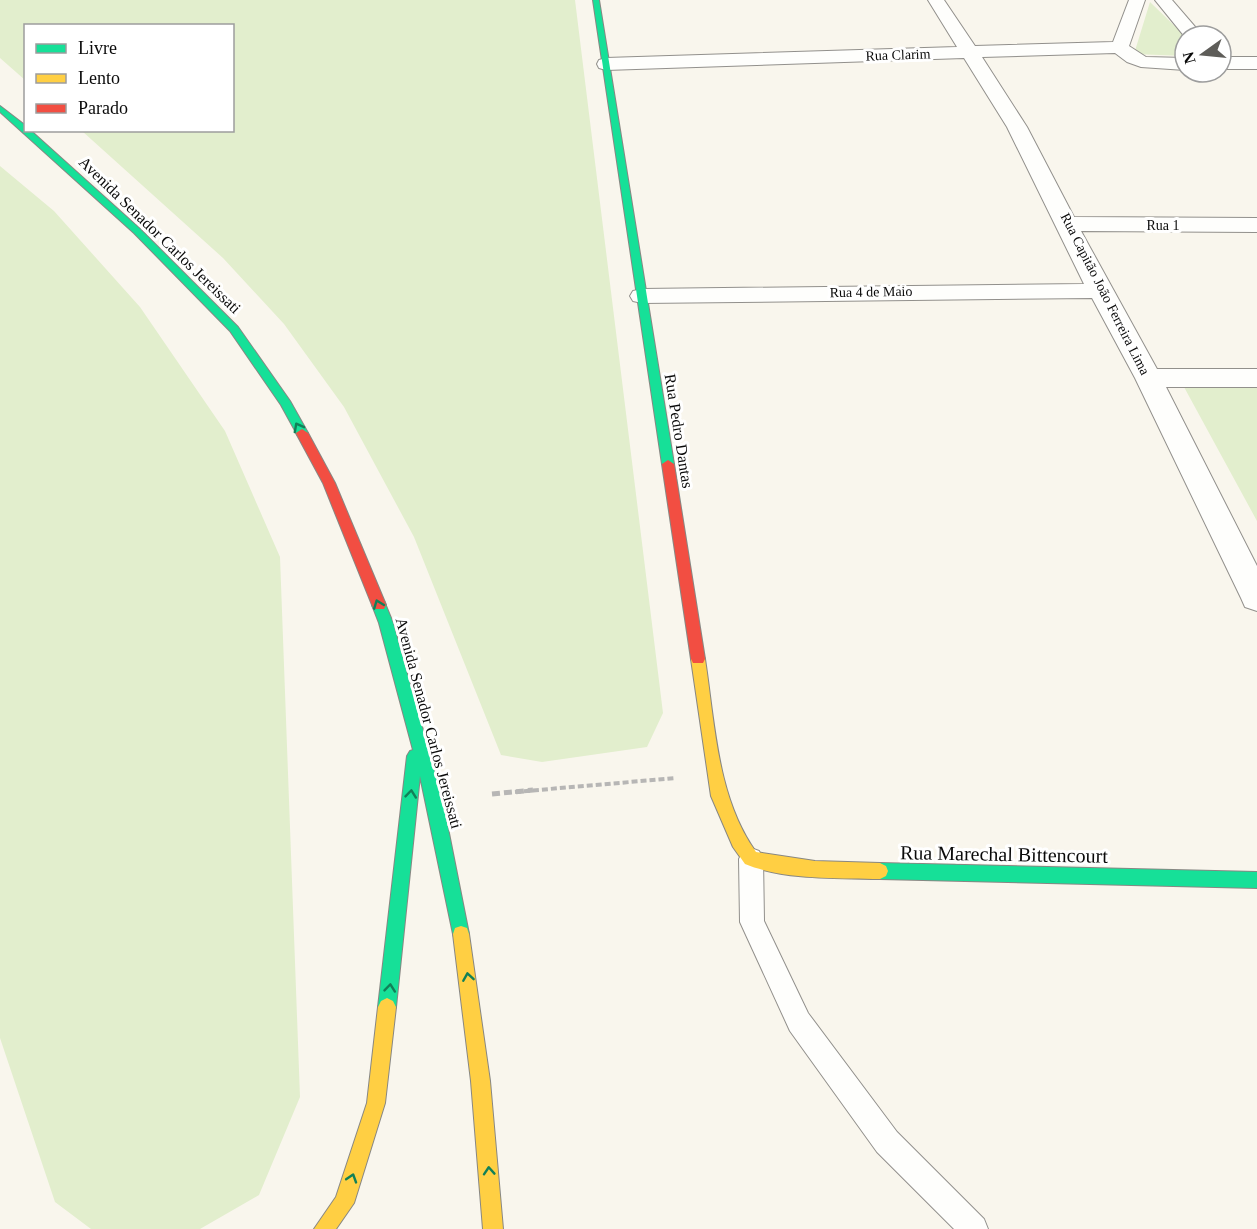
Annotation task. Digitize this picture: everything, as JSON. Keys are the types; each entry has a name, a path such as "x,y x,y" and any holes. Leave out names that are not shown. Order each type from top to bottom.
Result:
{"main road":[{"name":"Rua Pedro Dantas","path":"596,0 719,796 739,842 751,859"},
{"name":"Avenida Senador Carlos Jereissati","path":"0,108 24,130"},
{"name":"Avenida Senador Carlos Jereissati","path":"27,132 137,231 234,329 286,404 329,483 382,615 399,665 417,742 434,798 457,907 485,1114 493,1229"},
{"path":"324,1229 344,1203 376,1103 417,742"},
{"name":"Rua Marechal Bittencourt","path":"751,859 781,866 811,869 1257,880"}],"street":[{"name":"Rua Capitão João Ferreira Lima","path":"936,0 1017,127 1100,291 1248,560 1257,598"},
{"path":"1137,0 1120,47 1125,53 1145,62 1173,63"},
{"path":"1163,0 1184,24"},
{"name":"Rua Clarim","path":"606,64 1120,47"},
{"path":"1233,63 1257,63"},
{"name":"Rua 1","path":"1068,225 1257,225"},
{"name":"Rua 4 de Maio","path":"642,296 1100,291"},
{"path":"1148,378 1257,378"}],"lane":[{"path":"751,859 752,921 799,1022 887,1142 974,1229"}],"path":[{"path":"492,794 716,775"}],"green space":[{"path":"0,0 575,0 663,713 647,747 542,762 501,755 414,537 344,407 284,324 223,258 83,132 234,132 234,24 24,24 24,79 0,58"},
{"path":"1150,2 1173,24 1173,56 1134,54"},
{"path":"0,166 54,211 140,307 225,431 280,557 300,1097 259,1195 200,1229 91,1229 55,1202 0,1038"},
{"path":"1184,387 1257,387 1257,521"}],"traffic: fast":[{"path":"596,0 668,464"},
{"path":"0,108 24,130"},
{"path":"27,132 137,231 234,329 286,404 302,433"},
{"path":"379,605 434,798 461,934"},
{"path":"387,1007 415,756"},
{"path":"880,871 1257,880"}],"traffic: slow":[{"path":"698,659 719,796 739,842 751,859 799,867 880,871"},
{"path":"461,934 480,1081 493,1229"},
{"path":"324,1229 344,1203 376,1103 387,1007"}],"traffic: jam":[{"path":"302,433 329,483 379,605"},
{"path":"668,464 698,659"}]}
